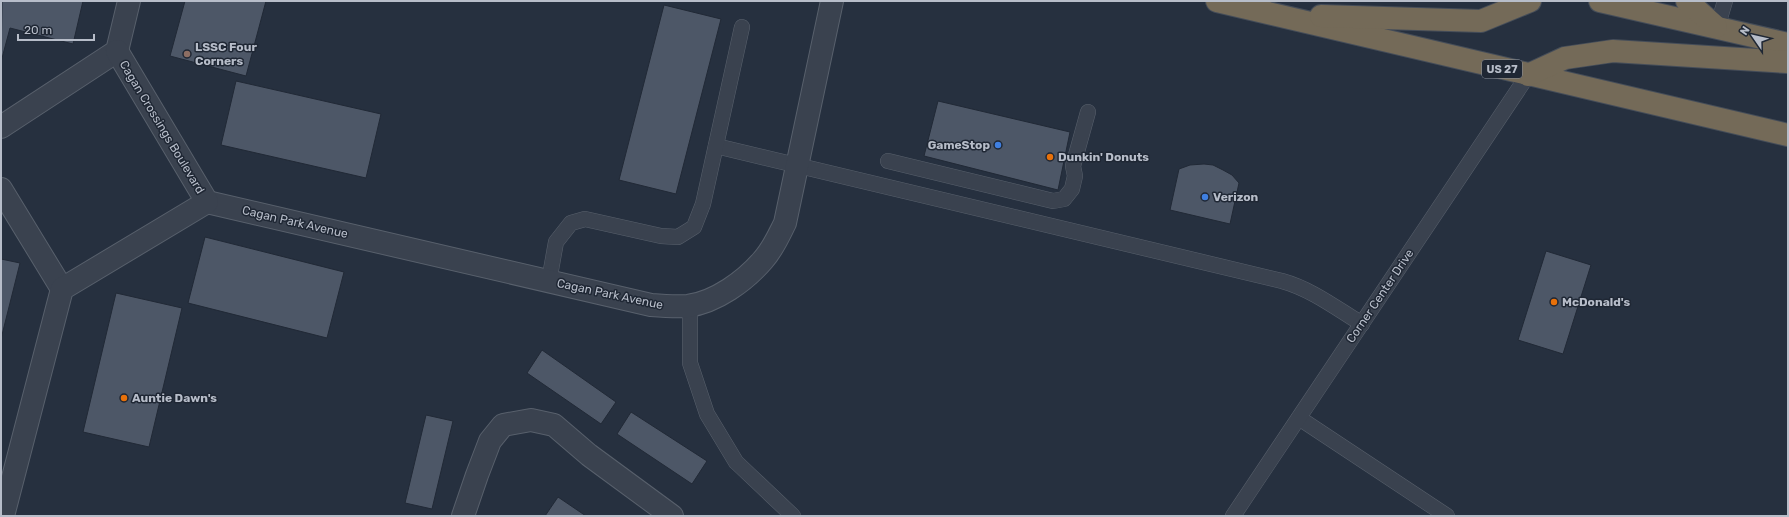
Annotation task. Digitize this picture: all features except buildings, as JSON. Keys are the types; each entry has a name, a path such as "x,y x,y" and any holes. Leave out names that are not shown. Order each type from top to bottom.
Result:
{"highway":[{"name":"US 27","path":"1216,1 1788,135"},
{"path":"1276,15 1481,21 1530,1"},
{"path":"1600,1 1788,44"},
{"path":"1687,1 1717,28"},
{"path":"1528,75 1565,58 1612,51 1788,62"}],"street":[{"name":"Cagan Crossings Boulevard","path":"1,127 117,51 129,1"},
{"name":"Cagan Park Avenue","path":"207,202 651,305 670,307 690,306 711,299 730,289 748,275 764,259 785,223 832,1"},
{"name":"Cagan Crossings Boulevard","path":"62,289 207,202 117,51"},
{"path":"1,189 62,289 3,516"},
{"path":"463,516 490,441 503,425 531,420 554,425 589,455 672,516"}],"lane":[{"path":"1717,28 1725,1"},
{"path":"549,281 556,242 572,223 585,219 662,236 678,237 694,227 703,204 742,27"},
{"name":"Corner Center Drive","path":"1233,516 1528,75"},
{"path":"888,161 1053,201 1064,199 1072,189 1075,176 1074,166 1088,112"},
{"path":"716,146 1282,281 1295,285 1320,297 1362,324"},
{"path":"690,306 690,363 707,414 736,462 792,516"},
{"path":"1299,418 1447,516"}],"place":[{"name":"LSSC Four Corners","path":"187,54"},
{"name":"GameStop","path":"998,145"},
{"name":"Dunkin' Donuts","path":"1050,157"},
{"name":"Verizon","path":"1205,197"},
{"name":"McDonald's","path":"1554,302"},
{"name":"Auntie Dawn's","path":"124,398"}]}
